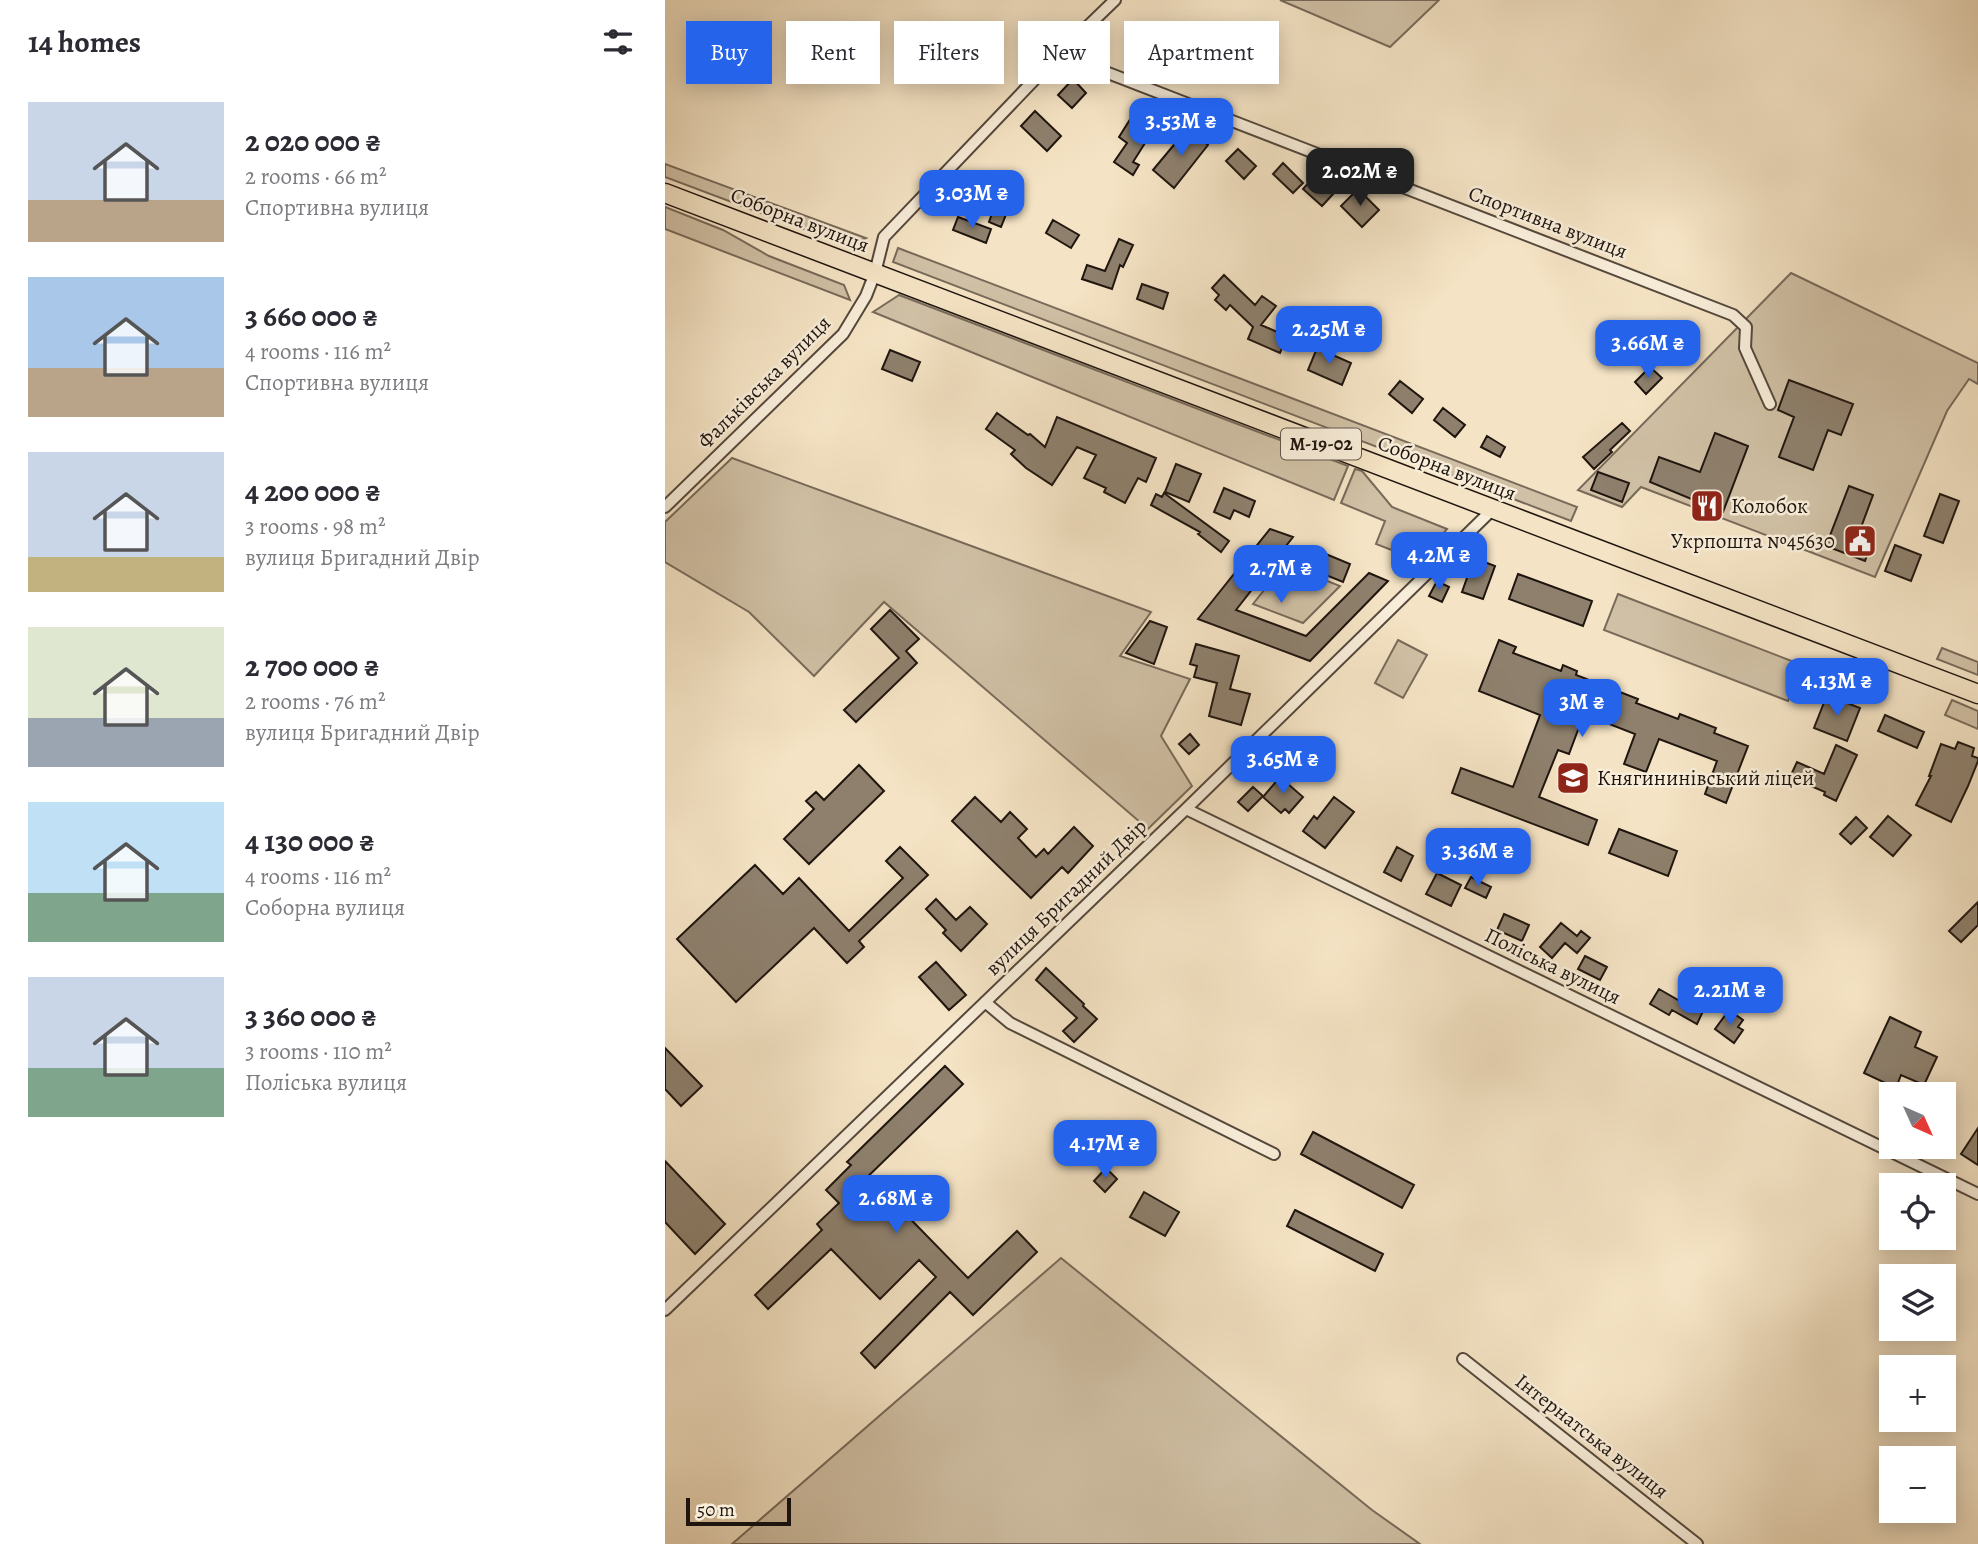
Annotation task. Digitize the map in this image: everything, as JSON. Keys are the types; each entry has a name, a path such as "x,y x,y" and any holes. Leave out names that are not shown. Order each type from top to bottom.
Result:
{"main road":[{"name":"Соборна вулиця","path":"665,192 1978,694"}],"street":[{"name":"Фальківська вулиця","path":"1093,21 1115,0"},
{"name":"Спортивна вулиця","path":"1110,74 1733,315 1746,327 1745,348 1770,404"},
{"name":"Фальківська вулиця","path":"665,507 843,334 866,296 884,237 1030,84"},
{"name":"вулиця Бригадний Двір","path":"665,1310 1187,809 1492,510"},
{"name":"Поліська вулиця","path":"1187,809 1978,1194"},
{"path":"985,1002 1010,1023 1274,1154"},
{"name":"Інтернатська вулиця","path":"1463,1359 1697,1544"}],"shaded area":[{"path":"1280,0 1439,0 1390,47"},
{"path":"665,164 866,238 849,246 665,177"},
{"path":"665,207 723,230 769,256 844,285 850,300 665,229"},
{"path":"898,248 1577,507 1571,521 893,262"},
{"path":"1791,273 1978,363 1978,384 1969,379 1947,411 1875,577 1641,487 1622,507 1578,490"},
{"path":"899,295 1348,466 1334,500 873,312"},
{"path":"732,458 1151,612 1120,656 1190,679 1161,736 1192,786 1148,829 884,602 814,676 749,612 665,562 665,522"},
{"path":"1355,469 1362,471 1392,507 1447,529 1420,561 1376,544 1385,521 1341,503"},
{"path":"1285,564 1340,586 1303,623 1253,604"},
{"path":"1618,594 1802,665 1788,701 1604,630"},
{"path":"1398,640 1427,655 1403,698 1375,683"},
{"path":"1942,648 1978,662 1978,675 1937,659"},
{"path":"1952,700 1978,711 1978,729 1945,715"},
{"path":"1061,1258 1372,1510 1420,1544 732,1544"}],"building":[{"path":"1068,84 1078,84 1086,93 1072,108 1058,95"},
{"path":"1035,111 1061,136 1047,151 1021,126"},
{"path":"1131,118 1152,132 1133,162 1139,165 1133,175 1114,162 1127,143 1119,137"},
{"path":"1188,128 1208,145 1174,188 1153,170"},
{"path":"1238,149 1256,166 1244,179 1226,161"},
{"path":"1283,163 1303,183 1293,193 1273,174"},
{"path":"1315,176 1334,193 1322,206 1303,189"},
{"path":"1358,189 1379,210 1362,227 1341,206"},
{"path":"983,191 1011,202 1001,227 989,222 994,208 979,202"},
{"path":"958,217 991,229 986,243 953,230"},
{"path":"1053,220 1079,235 1071,248 1046,233"},
{"path":"1119,239 1133,245 1123,267 1120,265 1112,289 1082,279 1087,265 1105,271"},
{"path":"1224,275 1255,305 1262,296 1276,306 1261,325 1287,336 1280,353 1248,339 1253,327 1230,305 1226,310 1215,300 1219,295 1212,288"},
{"path":"1142,284 1168,293 1163,309 1137,299"},
{"path":"1317,348 1351,363 1342,385 1308,370"},
{"path":"890,350 920,362 912,381 882,369"},
{"path":"1650,367 1662,378 1646,394 1635,382"},
{"path":"1789,380 1853,404 1841,435 1828,430 1813,470 1779,457 1794,417 1778,410"},
{"path":"1400,381 1423,399 1412,413 1389,394"},
{"path":"1443,408 1465,425 1455,437 1434,420"},
{"path":"997,413 1045,447 1057,417 1156,458 1146,482 1138,478 1125,503 1104,492 1106,488 1084,478 1096,455 1077,447 1052,485 1026,468 1011,454 1015,450 986,429"},
{"path":"1622,423 1630,431 1594,469 1583,457"},
{"path":"1715,433 1748,446 1723,512 1650,482 1659,457 1700,472"},
{"path":"1487,436 1505,447 1500,457 1481,447"},
{"path":"1176,464 1201,474 1189,502 1165,492"},
{"path":"1598,472 1629,483 1622,502 1591,490"},
{"path":"1849,486 1873,495 1856,541 1870,547 1865,561 1826,546"},
{"path":"1224,488 1255,501 1249,517 1234,510 1230,519 1214,512"},
{"path":"1164,493 1229,541 1221,552 1198,534 1200,532 1151,505 1156,494 1162,497"},
{"path":"1940,494 1959,501 1943,543 1924,536"},
{"path":"1270,529 1293,537 1236,610 1306,636 1369,573 1388,581 1310,661 1198,619"},
{"path":"1895,545 1921,555 1911,581 1885,571"},
{"path":"1309,547 1350,564 1343,582 1301,565"},
{"path":"1474,558 1495,566 1483,599 1462,592"},
{"path":"1518,574 1592,601 1583,626 1509,599"},
{"path":"1437,581 1449,587 1442,602 1429,596"},
{"path":"890,610 919,639 906,651 917,663 856,722 844,710 899,658 871,629"},
{"path":"1150,621 1167,627 1154,664 1126,653"},
{"path":"1499,640 1516,647 1513,653 1561,671 1563,665 1577,671 1576,675 1638,699 1636,703 1678,719 1680,714 1716,728 1714,733 1748,746 1726,803 1705,794 1717,761 1659,739 1646,772 1624,764 1635,734 1584,714 1569,754 1558,750 1539,797 1597,820 1588,845 1452,793 1461,768 1513,787 1540,715 1479,691"},
{"path":"1196,644 1239,656 1230,689 1250,694 1241,725 1209,716 1217,683 1194,677 1197,666 1190,664"},
{"path":"1827,695 1860,708 1847,741 1814,728"},
{"path":"1885,715 1924,732 1917,748 1878,731"},
{"path":"1190,734 1199,745 1189,754 1179,744"},
{"path":"1958,742 1974,748 1972,756 1978,758 1978,761 1951,822 1916,805 1931,776 1941,744 1955,749"},
{"path":"1836,745 1857,755 1836,801 1824,795 1825,792 1790,777 1797,762 1824,774"},
{"path":"859,765 884,791 809,864 784,839 814,809 806,801 816,792 824,800"},
{"path":"1280,777 1303,797 1289,813 1285,809 1281,813 1263,797"},
{"path":"1253,787 1263,796 1248,811 1238,802"},
{"path":"975,797 1001,822 1010,812 1027,829 1018,838 1036,857 1044,849 1048,854 1074,827 1093,846 1068,873 1062,867 1031,898 952,821"},
{"path":"1334,797 1354,812 1325,848 1303,831 1314,816 1317,819"},
{"path":"1888,816 1911,835 1893,856 1870,837"},
{"path":"1856,817 1867,828 1851,844 1840,834"},
{"path":"1619,829 1677,851 1668,876 1609,853"},
{"path":"900,847 928,875 859,941 864,947 847,963 814,928 736,1002 677,939 755,865 783,894 799,878 849,931 903,878 886,861"},
{"path":"1397,847 1413,856 1401,881 1384,872"},
{"path":"1437,873 1461,885 1451,906 1426,894"},
{"path":"1471,877 1491,887 1486,898 1465,888"},
{"path":"936,899 956,920 970,907 987,924 961,951 943,933 946,930 926,909"},
{"path":"1978,902 1978,925 1961,942 1949,931"},
{"path":"1504,914 1529,925 1522,941 1497,930"},
{"path":"1561,923 1577,936 1581,931 1590,938 1577,953 1565,943 1552,958 1540,947"},
{"path":"1585,956 1607,967 1600,980 1578,969"},
{"path":"936,962 966,995 949,1010 919,977"},
{"path":"1046,968 1097,1019 1074,1042 1063,1031 1077,1018 1036,980"},
{"path":"1659,989 1692,1008 1694,1004 1704,1009 1697,1024 1672,1010 1669,1015 1650,1004"},
{"path":"1729,1010 1743,1020 1738,1027 1743,1030 1734,1043 1715,1029"},
{"path":"1890,1017 1921,1032 1915,1047 1937,1057 1925,1082 1917,1082 1901,1075 1898,1082 1883,1082 1864,1073"},
{"path":"665,1048 702,1086 681,1106 665,1089"},
{"path":"945,1066 963,1084 856,1188 875,1207 887,1195 968,1278 1017,1231 1037,1252 973,1315 950,1292 875,1368 861,1353 936,1277 919,1260 880,1299 831,1249 768,1309 755,1295 822,1230 817,1224 839,1203 826,1190 851,1165 847,1162"},
{"path":"1978,1128 1978,1165 1961,1154"},
{"path":"1313,1132 1414,1185 1402,1208 1301,1154"},
{"path":"665,1161 725,1224 695,1254 665,1222"},
{"path":"1106,1168 1117,1179 1105,1192 1094,1181"},
{"path":"1144,1192 1179,1212 1165,1236 1130,1217"},
{"path":"1295,1210 1383,1254 1375,1271 1287,1226"}],"place":[{"name":"Колобок","path":"1707,506"},
{"name":"Укрпошта №45630","path":"1860,541"},
{"name":"Княгининівський ліцей","path":"1573,778"}]}
